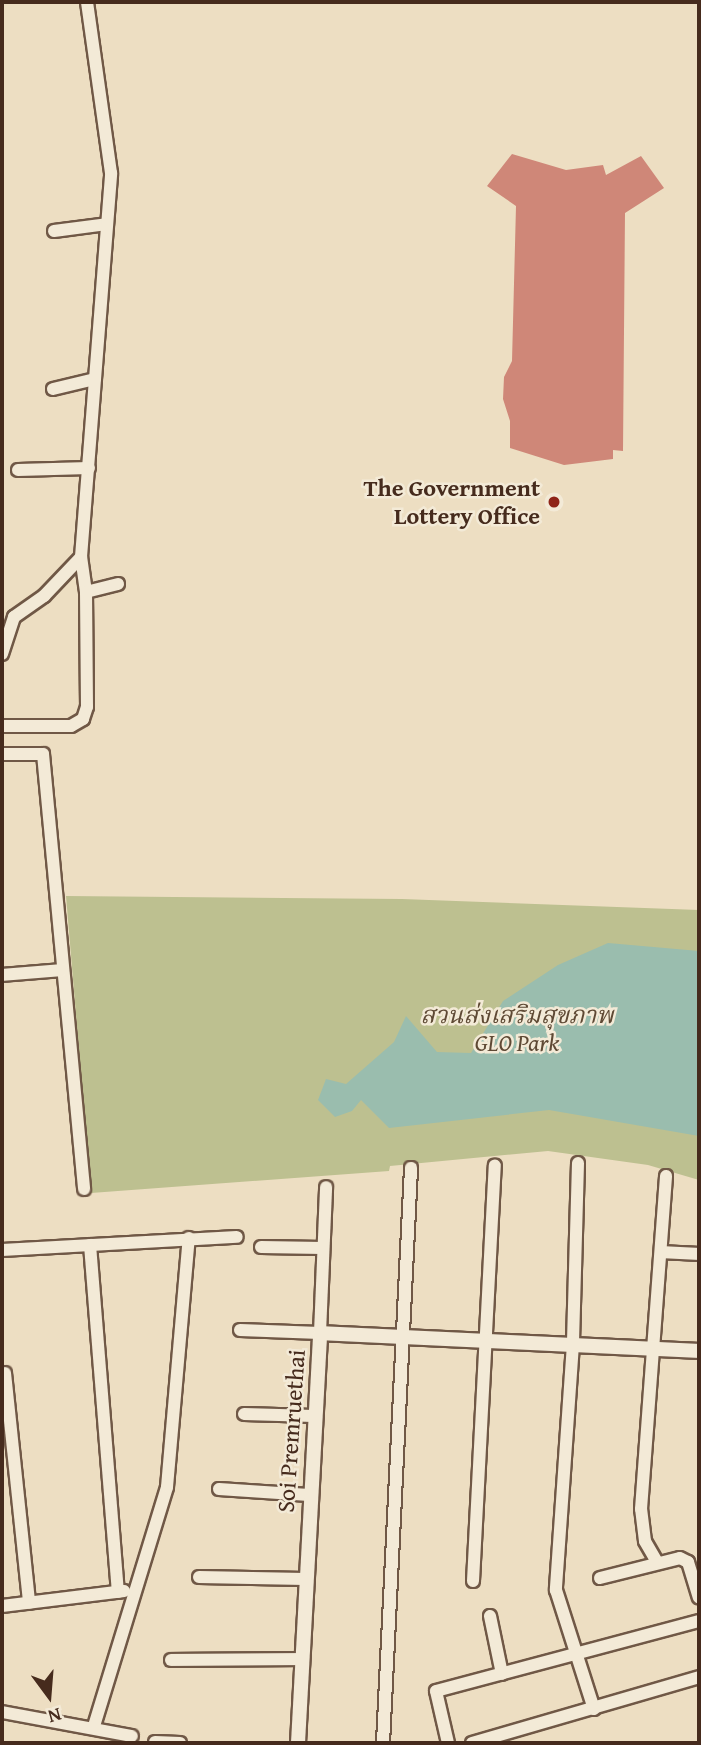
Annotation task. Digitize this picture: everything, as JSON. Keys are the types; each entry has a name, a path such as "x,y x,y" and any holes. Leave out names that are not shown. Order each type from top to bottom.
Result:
{"street":[{"path":"2,726 71,726 83,719 88,707 86,592 81,557 107,224 109,144 87,2"},
{"path":"54,231 107,224"},
{"path":"53,389 95,379"},
{"path":"18,470 89,468"},
{"path":"2,654 14,617 44,596 81,557"},
{"path":"86,592 118,584"},
{"path":"2,754 43,754 83,1189"},
{"path":"2,975 63,970"},
{"path":"578,1163 573,1345 556,1590 580,1654 594,1709"},
{"path":"473,1581 488,1339 495,1166"},
{"path":"383,1743 411,1168"},
{"path":"657,1562 645,1541 641,1509 666,1176"},
{"path":"240,1330 320,1333 326,1187"},
{"path":"2,1250 237,1237"},
{"path":"94,1726 167,1488 189,1238"},
{"path":"90,1245 117,1592"},
{"path":"261,1247 323,1248"},
{"path":"661,1252 699,1254"},
{"name":"Soi Premruethai","path":"298,1743 309,1495 320,1333 699,1351"},
{"path":"5,1373 29,1603"},
{"path":"244,1414 314,1416"},
{"path":"219,1489 309,1495"},
{"path":"600,1578 680,1558 688,1562 699,1597"},
{"path":"198,1577 305,1580"},
{"path":"2,1606 135,1590"},
{"path":"490,1616 502,1674"},
{"path":"448,1743 436,1691 699,1620"},
{"path":"171,1660 302,1659"},
{"path":"472,1743 699,1676"},
{"path":"2,1712 94,1726 132,1736"},
{"path":"155,1742 180,1743"}],"green space":[{"name":"สวนส่งเสริมสุขภาพ GLO Park","path":"66,896 402,899 699,910 699,1180 648,1165 548,1151 390,1166 389,1171 91,1193"}],"shaded area":[{"path":"608,943 699,951 699,1136 549,1110 389,1128 361,1100 352,1111 335,1117 318,1100 326,1079 346,1084 394,1042 406,1016 437,1052 471,1053 503,1001 558,965"}],"building":[{"path":"512,154 566,170 603,165 606,175 641,156 664,188 625,213 623,451 613,450 613,459 564,465 510,448 510,421 503,399 504,377 512,361 516,206 487,186"}],"place":[{"name":"The Government Lottery Office","path":"554,502"}]}
